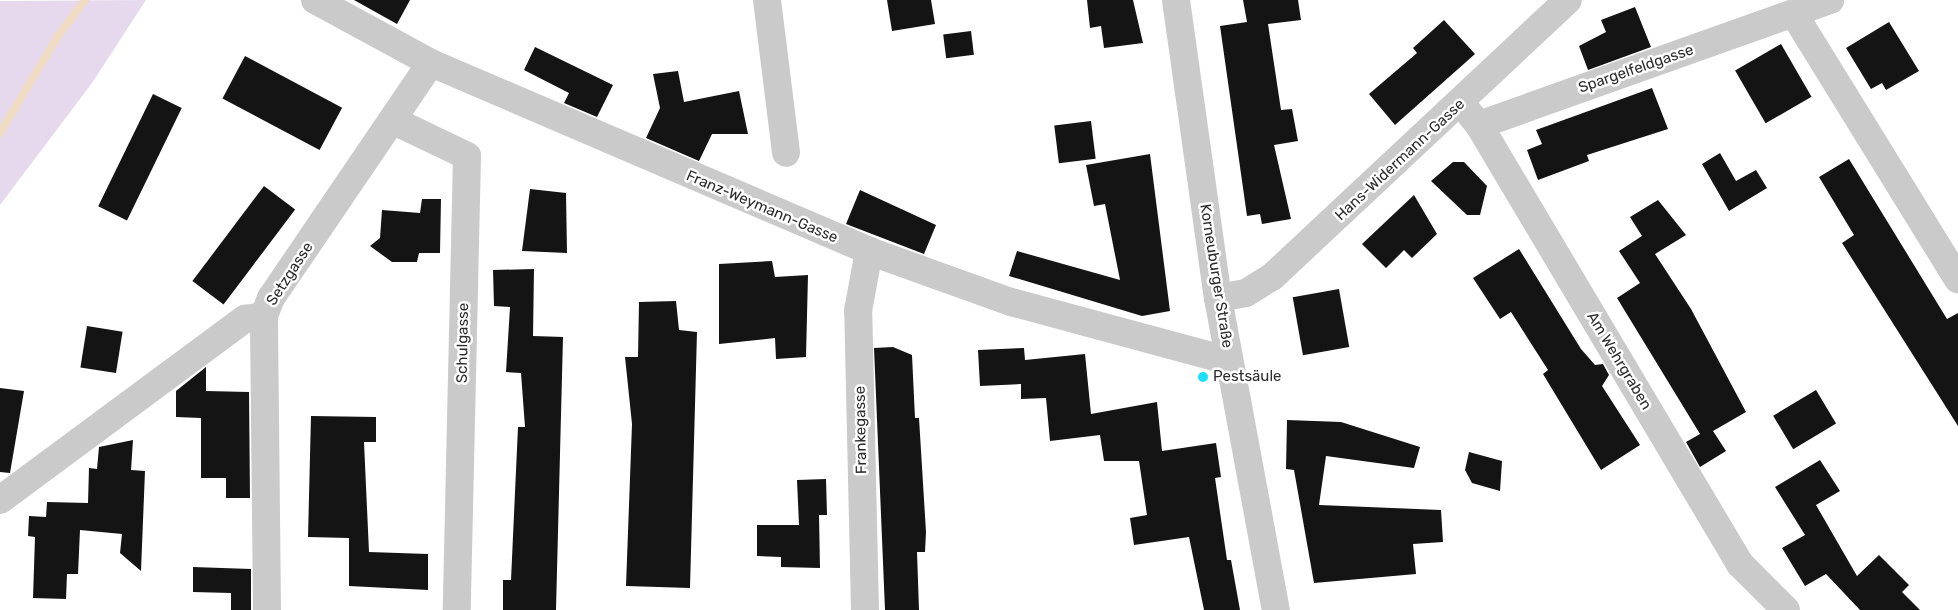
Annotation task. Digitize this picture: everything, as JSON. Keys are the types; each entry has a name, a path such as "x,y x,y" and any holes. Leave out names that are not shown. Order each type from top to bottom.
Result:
{"street":[{"name":"Franz-Weymann-Gasse","path":"315,0 431,63 869,251 1011,302 1230,361"},
{"path":"767,0 786,153"},
{"name":"Korneuburger Straße","path":"1176,0 1218,298 1276,610"},
{"name":"Hans-Widermann-Gasse","path":"1218,298 1260,287 1461,103 1568,0"},
{"name":"Spargelfeldgasse","path":"1479,125 1830,0"},
{"path":"1794,14 1958,280"},
{"name":"Setzgasse","path":"0,500 245,320 264,316 271,298 394,121 431,63"},
{"name":"Am Wehrgraben","path":"1461,103 1479,125 1740,564 1786,610"},
{"name":"Schulgasse","path":"394,121 467,156 457,610"},
{"name":"Frankegasse","path":"865,610 858,311 869,251"},
{"path":"264,316 267,610"}],"shaded area":[{"path":"146,0 92,83 0,205 0,1"}],"building":[{"path":"354,0 410,0 397,24"},
{"path":"887,0 931,0 935,24 892,31"},
{"path":"1087,0 1133,0 1143,43 1104,48 1101,26 1090,28"},
{"path":"1243,0 1298,0 1301,20 1268,24 1281,110 1292,109 1298,141 1274,145 1291,219 1262,224 1260,214 1247,216 1220,26 1247,22"},
{"path":"1635,7 1651,47 1588,70 1579,46 1606,32 1601,20"},
{"path":"1444,20 1475,54 1395,125 1369,94 1417,53 1413,48"},
{"path":"1889,22 1919,71 1886,90 1882,83 1871,89 1846,48"},
{"path":"971,31 974,55 946,58 943,34"},
{"path":"1781,44 1812,97 1766,123 1735,70"},
{"path":"535,47 613,85 597,117 564,103 569,93 524,70"},
{"path":"245,56 342,108 320,150 222,98"},
{"path":"678,71 684,102 739,91 748,134 712,134 699,161 646,138 660,108 653,74"},
{"path":"1652,88 1668,129 1587,155 1589,161 1538,180 1527,150 1542,144 1536,130"},
{"path":"153,94 182,108 127,220 98,206"},
{"path":"1091,121 1096,159 1059,163 1054,126"},
{"path":"1720,153 1736,181 1756,170 1767,188 1729,211 1702,164"},
{"path":"1150,154 1170,311 1142,316 1009,276 1017,251 1120,280 1105,204 1094,206 1086,165"},
{"path":"1849,159 1947,319 1958,313 1958,426 1842,243 1854,235 1819,177"},
{"path":"1453,162 1464,162 1487,186 1480,215 1467,215 1431,181"},
{"path":"264,186 295,209 224,305 192,281"},
{"path":"530,189 566,193 567,253 522,251"},
{"path":"860,190 936,225 924,254 846,224"},
{"path":"1414,195 1437,234 1412,258 1404,250 1386,268 1362,244"},
{"path":"422,199 441,199 440,253 419,253 417,262 392,262 370,246 380,238 382,210 420,213"},
{"path":"1658,200 1686,235 1655,254 1691,309 1746,412 1713,431 1726,451 1700,467 1686,442 1700,434 1617,298 1640,283 1619,251 1642,236 1630,217"},
{"path":"1519,249 1581,349 1595,365 1603,364 1609,375 1602,386 1640,445 1601,470 1543,374 1548,370 1511,312 1500,319 1473,278"},
{"path":"772,261 775,277 808,275 806,357 776,359 775,338 719,344 719,264"},
{"path":"534,269 533,336 563,337 556,610 503,610 503,580 511,580 518,427 525,427 521,373 506,372 510,307 494,306 493,270"},
{"path":"1339,289 1349,347 1303,355 1293,297"},
{"path":"676,301 679,330 697,332 690,588 626,586 632,424 625,357 638,357 639,302"},
{"path":"87,326 123,332 116,373 80,367"},
{"path":"893,347 912,355 915,418 919,418 926,532 925,552 917,552 919,610 885,610 874,348"},
{"path":"1024,348 1025,360 1085,354 1091,414 1157,402 1162,451 1216,443 1221,477 1215,478 1227,560 1231,560 1240,610 1204,610 1189,537 1134,545 1130,518 1147,515 1139,461 1104,461 1100,435 1050,441 1046,398 1021,399 1021,384 980,386 978,350"},
{"path":"206,367 206,391 249,392 250,498 226,498 226,478 201,478 201,418 176,417 176,391"},
{"path":"0,388 24,391 10,473 0,472"},
{"path":"1816,390 1836,423 1793,449 1773,416"},
{"path":"311,416 376,417 376,442 364,442 369,552 428,554 428,590 349,586 349,538 308,537"},
{"path":"1287,420 1341,422 1420,447 1414,468 1326,456 1319,505 1441,510 1443,542 1413,544 1416,574 1314,583 1294,470 1286,469"},
{"path":"133,440 131,470 145,471 141,571 120,553 122,534 80,530 78,574 67,574 66,599 33,598 35,537 28,536 29,516 46,517 47,502 88,503 89,468 97,469 99,447"},
{"path":"1469,452 1502,461 1500,491 1472,483 1465,470"},
{"path":"1820,460 1840,491 1816,505 1857,576 1879,555 1909,585 1902,592 1920,610 1860,610 1826,574 1805,586 1782,548 1805,535 1775,487"},
{"path":"826,479 827,515 819,515 820,568 781,567 781,557 757,556 757,525 799,525 797,480"},
{"path":"193,567 251,569 251,610 231,610 231,593 193,592"}],"waterway":[{"path":"0,133 58,36 85,0"}],"place":[{"name":"Pestsäule","path":"1203,377"}]}
